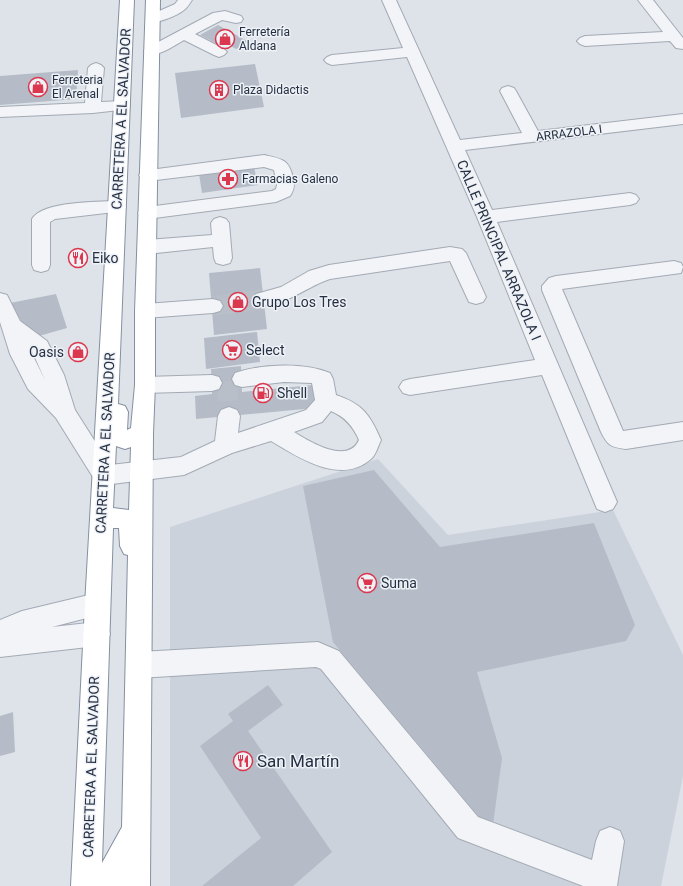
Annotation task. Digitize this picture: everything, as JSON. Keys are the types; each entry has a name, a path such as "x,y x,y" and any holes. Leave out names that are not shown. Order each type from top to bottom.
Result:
{"highway":[{"name":"CARRETERA A EL SALVADOR","path":"86,886 97,605 127,0"},
{"name":"CARRETERA A EL SALVADOR","path":"135,886 142,433 145,386 146,247 153,0"},
{"path":"113,275 120,280 122,288 116,432 118,438 125,440 142,433"},
{"path":"102,519 120,517 127,520 132,530 123,806 136,830 105,886"}],"street":[{"path":"153,36 185,0"},
{"path":"153,36 215,9 228,0"},
{"name":"CALLE PRINCIPAL ARRAZOLA I","path":"388,0 486,217 605,502"},
{"path":"646,0 678,42"},
{"path":"153,36 193,12"},
{"path":"153,36 183,34 218,16 225,15 236,20"},
{"path":"183,34 219,52"},
{"path":"585,41 678,42"},
{"path":"332,60 412,52"},
{"path":"93,108 96,68"},
{"path":"508,91 533,137"},
{"path":"0,112 122,106"},
{"name":"ARRAZOLA I","path":"454,146 683,119"},
{"path":"147,213 276,196 284,192 286,186 282,166 276,163 264,162 148,175"},
{"path":"486,217 630,200"},
{"path":"41,265 41,220 51,213 117,207"},
{"path":"146,247 221,241"},
{"path":"263,299 287,292 316,276 329,272 450,254 455,254 459,258 476,297"},
{"path":"674,268 556,283 552,286 552,290 612,432 617,438 626,440 683,430"},
{"path":"0,300 12,326 20,354 35,383 64,412 104,475 142,472 184,466 225,446 314,416 321,409 326,400 323,379 318,375 306,373 242,380"},
{"path":"145,311 212,306"},
{"path":"410,387 548,366"},
{"path":"145,386 212,383"},
{"path":"273,431 326,460 344,462 364,453 370,440 364,424 349,408 326,400"},
{"path":"225,446 229,416"},
{"path":"0,633 22,623 97,605"},
{"path":"0,645 24,644 58,638 97,634"},
{"path":"139,665 318,654 330,660 468,828 603,882 610,841"}],"shaded area":[{"path":"378,459 448,535 613,510 683,655 683,776 661,886 170,886 170,527"}],"building":[{"name":"Ferretería Aldana","path":"218,25 249,42 236,49 224,42 219,45 200,35"},
{"name":"Plaza Didactis","path":"255,64 264,107 181,118 175,73"},
{"name":"Ferreteria El Arenal","path":"78,70 76,99 0,105 0,76"},
{"name":"Farmacias Galeno","path":"254,167 258,185 202,193 199,174"},
{"name":"Grupo Los Tres","path":"260,268 267,329 214,335 209,273"},
{"path":"56,294 67,328 32,338 10,303"},
{"name":"Select","path":"257,332 260,362 206,369 204,338"},
{"name":"Shell","path":"241,366 242,392 313,385 315,408 196,419 195,396 212,394 211,369"},
{"path":"374,470 440,547 594,523 635,625 626,641 477,672 502,758 492,832 333,642 303,486"},
{"path":"268,685 283,705 248,731 332,852 293,886 202,886 261,838 200,746 233,721 228,714"},
{"path":"13,712 15,752 0,756 0,716"}],"tunnel":[{"path":"213,306 263,299"},
{"path":"227,381 229,416"}],"place":[{"name":"Ferretería Aldana","path":"225,39"},
{"name":"Ferreteria El Arenal","path":"38,87"},
{"name":"Plaza Didactis","path":"219,90"},
{"name":"Farmacias Galeno","path":"228,179"},
{"name":"Eiko","path":"78,258"},
{"name":"Grupo Los Tres","path":"238,302"},
{"name":"Select","path":"232,350"},
{"name":"Oasis","path":"78,352"},
{"name":"Shell","path":"263,393"},
{"name":"Suma","path":"367,583"},
{"name":"San Martín","path":"243,761"}]}
